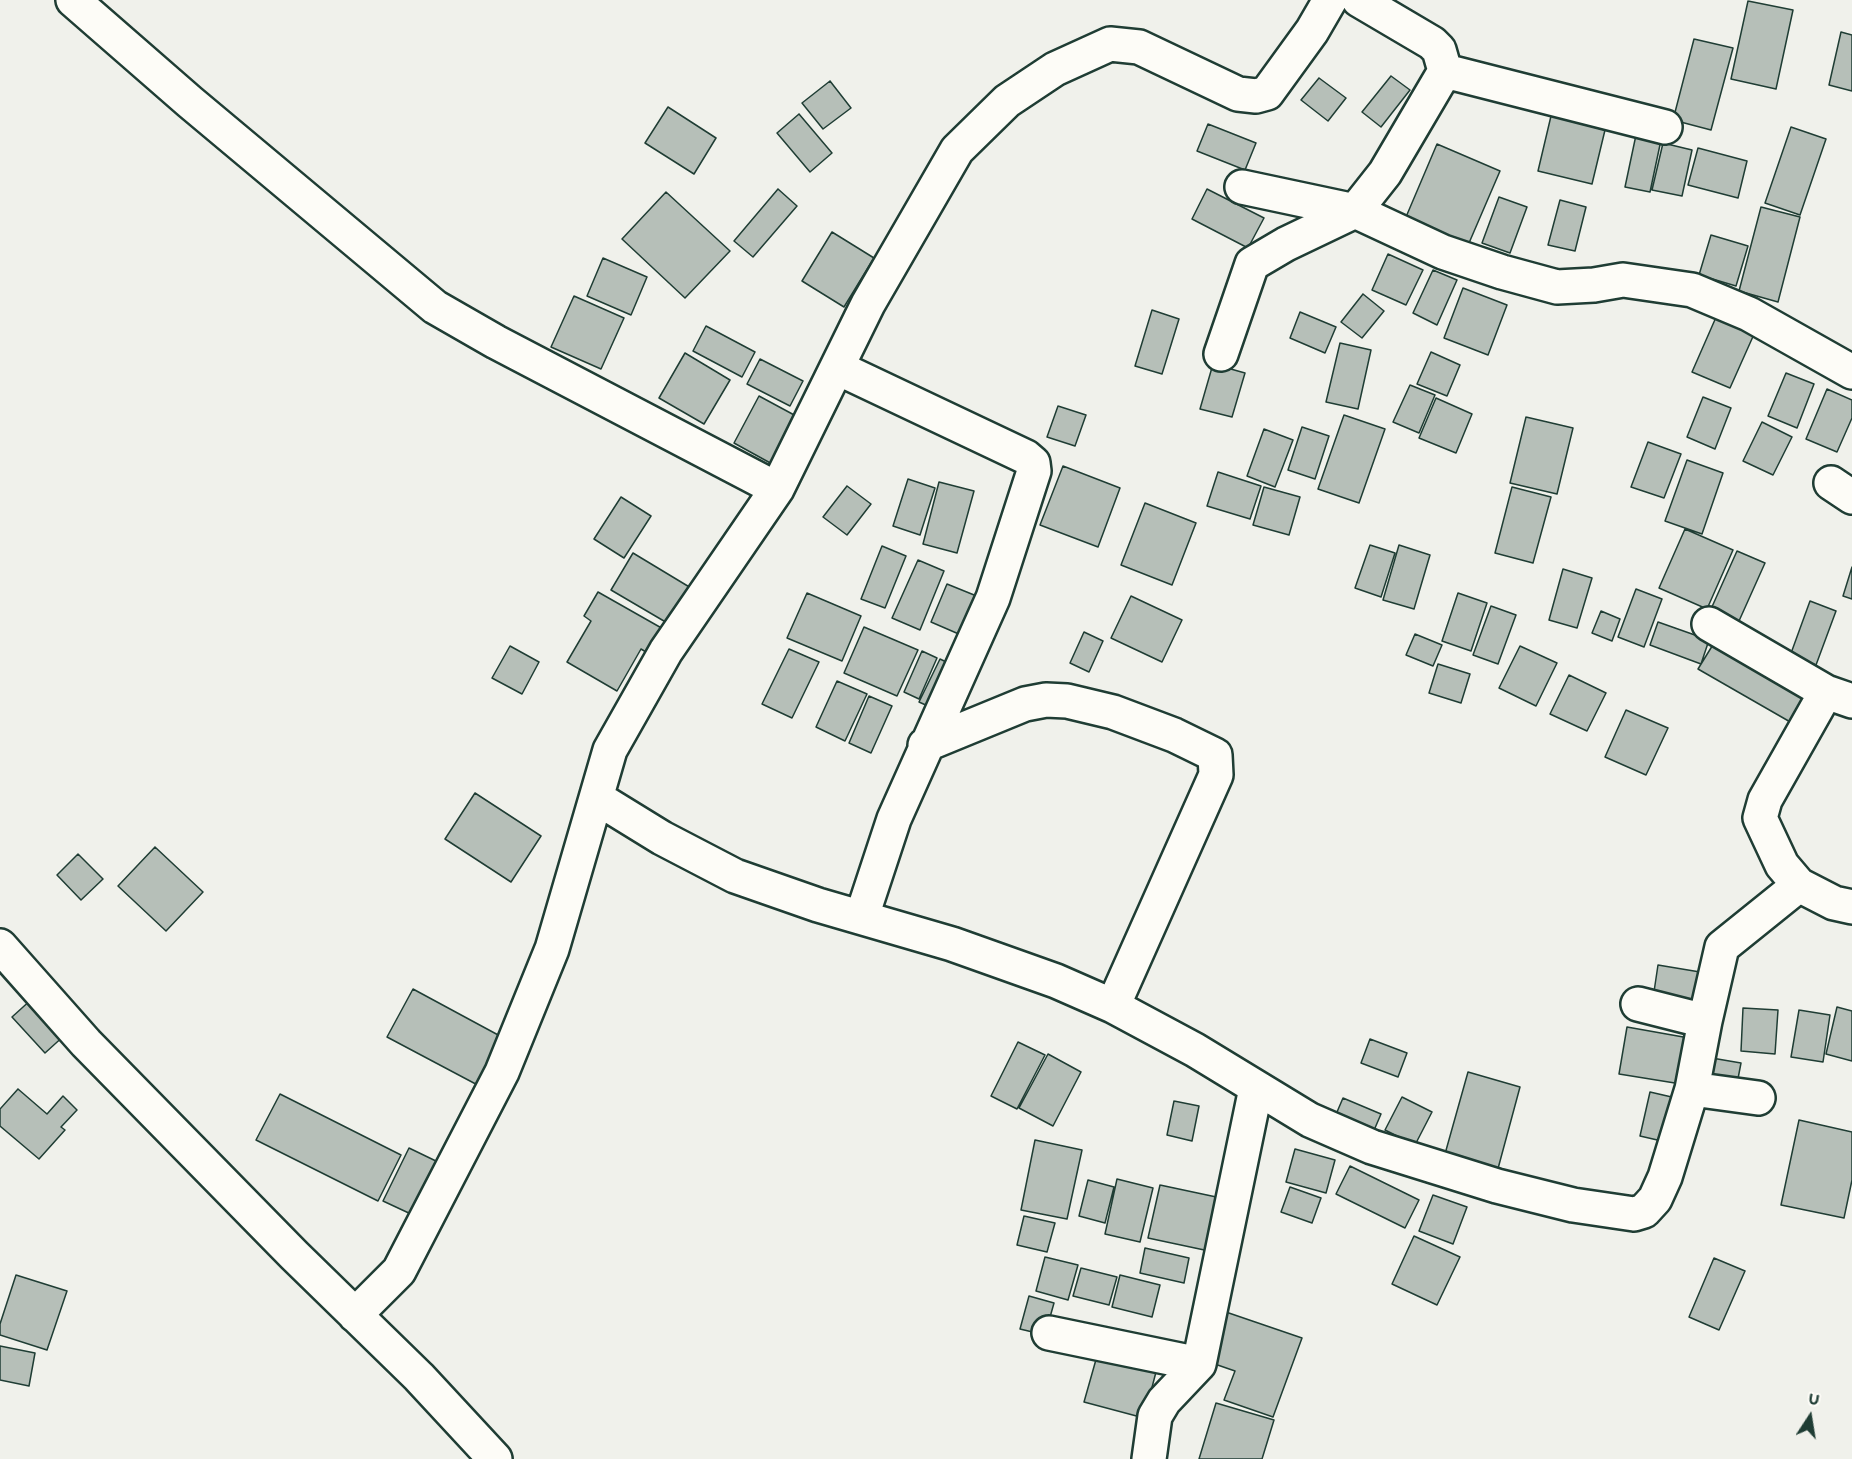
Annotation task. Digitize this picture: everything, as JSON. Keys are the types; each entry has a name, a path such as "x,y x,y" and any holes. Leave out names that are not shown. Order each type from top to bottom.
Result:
{"street":[{"path":"73,0 190,102 435,307 496,342 777,489"},
{"path":"356,1315 399,1271 502,1072 552,948 610,750 666,651 777,489 868,304 957,150 1007,101 1055,69 1110,44 1139,47 1238,94 1262,95 1267,93 1281,77 1330,0"},
{"path":"1221,354 1255,261 1355,211 1385,173 1445,70 1439,50 1432,43 1359,0"},
{"path":"1445,70 1665,127"},
{"path":"1242,187 1355,211 1443,252 1502,272 1557,287 1594,285 1623,280 1692,290 1749,314 1852,372"},
{"path":"838,368 1026,457 1033,463 1034,471 993,598 894,819 862,916"},
{"path":"1709,624 1839,697 1765,800 1760,818 1782,865 1799,885 1833,903 1852,908"},
{"path":"925,746 1025,704 1046,700 1067,701 1113,712 1174,735 1215,755 1216,775 1113,1006"},
{"path":"597,798 662,838 735,876 1056,981 1113,1006 1310,1120 1372,1147 1497,1186 1573,1205 1634,1214 1644,1211 1658,1191 1692,1089 1720,951 1724,944 1799,885"},
{"path":"0,946 86,1043 356,1315 495,1459"},
{"path":"1638,1004 1705,1021"},
{"path":"1149,1459 1155,1416 1164,1401 1199,1364 1256,1088"},
{"path":"1692,1089 1758,1098"},
{"path":"1049,1333 1199,1364"}],"building":[{"path":"1748,1 1793,10 1776,89 1731,79"},
{"path":"1841,32 1852,35 1852,91 1829,85"},
{"path":"1694,39 1733,48 1711,130 1673,120"},
{"path":"1391,76 1410,90 1381,127 1362,112"},
{"path":"1319,78 1346,98 1328,121 1301,100"},
{"path":"830,81 851,108 823,129 802,103"},
{"path":"668,107 716,138 694,174 645,143"},
{"path":"799,114 832,153 810,172 777,133"},
{"path":"1551,116 1605,130 1592,184 1538,171"},
{"path":"1208,124 1256,143 1245,170 1197,151"},
{"path":"1791,127 1826,139 1800,215 1765,203"},
{"path":"1636,135 1661,140 1650,192 1625,187"},
{"path":"1663,143 1692,150 1682,196 1652,190"},
{"path":"1437,144 1500,171 1466,250 1403,224"},
{"path":"1698,148 1747,161 1738,198 1688,185"},
{"path":"778,189 797,206 753,257 734,241"},
{"path":"1207,189 1264,218 1248,248 1192,219"},
{"path":"666,192 730,251 685,298 622,239"},
{"path":"1499,197 1527,207 1510,253 1482,243"},
{"path":"1560,200 1586,207 1575,251 1548,245"},
{"path":"1761,207 1800,217 1778,302 1739,291"},
{"path":"832,232 874,258 844,307 802,281"},
{"path":"1711,235 1748,246 1736,286 1699,275"},
{"path":"1388,254 1423,270 1406,305 1372,290"},
{"path":"603,258 647,277 631,315 587,296"},
{"path":"1433,270 1457,280 1437,325 1413,313"},
{"path":"1463,288 1507,305 1488,355 1444,338"},
{"path":"1363,294 1384,311 1362,338 1341,322"},
{"path":"574,296 624,318 601,369 551,347"},
{"path":"1152,310 1179,319 1162,374 1135,366"},
{"path":"1300,312 1336,327 1325,353 1290,338"},
{"path":"1717,315 1755,332 1730,388 1692,372"},
{"path":"706,326 755,352 742,377 693,351"},
{"path":"1340,343 1371,350 1358,409 1326,402"},
{"path":"1431,352 1460,365 1447,396 1417,384"},
{"path":"685,353 730,380 704,424 659,398"},
{"path":"760,359 803,381 790,406 747,384"},
{"path":"1213,364 1245,373 1232,417 1200,409"},
{"path":"1786,373 1814,384 1797,428 1768,416"},
{"path":"1410,385 1435,395 1419,433 1393,422"},
{"path":"1827,389 1852,400 1852,418 1837,452 1806,439"},
{"path":"759,396 809,423 783,470 734,443"},
{"path":"1703,397 1731,408 1715,449 1687,437"},
{"path":"1436,398 1472,414 1456,453 1419,438"},
{"path":"1058,406 1086,415 1075,446 1047,437"},
{"path":"1344,415 1385,429 1359,503 1318,489"},
{"path":"1526,417 1573,428 1557,494 1510,483"},
{"path":"1762,422 1792,437 1773,475 1743,461"},
{"path":"1302,427 1329,436 1315,479 1288,470"},
{"path":"1264,429 1293,440 1275,487 1247,476"},
{"path":"1648,442 1681,454 1664,498 1631,487"},
{"path":"1687,460 1723,473 1702,534 1665,521"},
{"path":"1063,466 1120,488 1098,547 1040,525"},
{"path":"1218,472 1261,486 1250,519 1207,506"},
{"path":"908,479 935,488 920,535 893,526"},
{"path":"939,482 974,491 957,553 923,544"},
{"path":"847,486 871,504 847,535 823,517"},
{"path":"1264,487 1300,497 1289,535 1253,525"},
{"path":"1512,487 1551,497 1533,563 1495,553"},
{"path":"621,497 651,516 624,558 594,539"},
{"path":"1145,503 1196,523 1172,585 1121,565"},
{"path":"1685,529 1733,550 1707,609 1659,588"},
{"path":"1370,545 1395,553 1381,597 1355,588"},
{"path":"1399,545 1430,555 1414,609 1383,600"},
{"path":"882,546 906,556 885,608 861,599"},
{"path":"1737,551 1765,563 1739,621 1711,609"},
{"path":"633,553 691,588 669,624 611,590"},
{"path":"918,560 944,571 920,630 892,618"},
{"path":"1852,567 1852,599 1843,596"},
{"path":"1563,569 1592,578 1577,628 1549,620"},
{"path":"947,584 984,599 968,638 931,622"},
{"path":"1636,589 1662,599 1644,647 1618,637"},
{"path":"598,592 665,630 651,655 641,649 617,691 567,662 591,621 584,616"},
{"path":"807,593 861,616 842,661 787,638"},
{"path":"1458,593 1487,603 1471,651 1442,641"},
{"path":"1131,596 1182,620 1162,662 1111,638"},
{"path":"1810,601 1836,611 1816,665 1790,656"},
{"path":"1491,606 1516,615 1498,664 1473,655"},
{"path":"1601,611 1620,619 1612,641 1592,633"},
{"path":"1658,622 1709,640 1701,664 1650,645"},
{"path":"864,627 918,650 897,696 844,673"},
{"path":"1084,632 1103,641 1089,672 1070,663"},
{"path":"1415,634 1442,645 1433,666 1406,655"},
{"path":"1714,643 1815,701 1799,727 1698,669"},
{"path":"510,646 539,662 522,694 492,678"},
{"path":"1520,646 1557,663 1536,706 1499,688"},
{"path":"789,649 819,662 792,718 762,704"},
{"path":"922,651 937,658 919,699 904,692"},
{"path":"940,659 959,668 939,711 919,702"},
{"path":"1438,664 1470,674 1461,703 1429,693"},
{"path":"1569,675 1606,693 1587,731 1550,714"},
{"path":"837,681 867,694 845,741 816,727"},
{"path":"869,696 892,706 871,753 849,743"},
{"path":"1626,710 1668,728 1646,775 1605,757"},
{"path":"475,793 541,836 511,882 445,839"},
{"path":"155,847 203,892 166,931 118,886"},
{"path":"78,854 103,879 81,900 57,875"},
{"path":"1658,965 1700,972 1694,1011 1652,1005"},
{"path":"413,989 513,1043 487,1090 387,1037"},
{"path":"33,998 66,1034 45,1053 12,1017"},
{"path":"1837,1007 1852,1011 1852,1061 1826,1054"},
{"path":"1743,1008 1778,1010 1775,1054 1741,1051"},
{"path":"1799,1010 1830,1015 1823,1062 1791,1057"},
{"path":"1627,1027 1689,1038 1681,1084 1619,1074"},
{"path":"1370,1039 1407,1053 1398,1077 1361,1063"},
{"path":"1018,1042 1045,1055 1017,1109 991,1096"},
{"path":"1048,1054 1081,1072 1053,1126 1019,1108"},
{"path":"1706,1057 1741,1063 1736,1089 1702,1084"},
{"path":"1468,1072 1520,1087 1496,1176 1443,1161"},
{"path":"18,1089 47,1114 63,1096 77,1110 61,1127 65,1130 39,1159 0,1126 0,1109"},
{"path":"1650,1092 1676,1098 1666,1142 1640,1136"},
{"path":"280,1094 401,1155 378,1201 256,1140"},
{"path":"1402,1097 1432,1112 1415,1145 1385,1130"},
{"path":"1343,1098 1381,1114 1369,1142 1331,1126"},
{"path":"1174,1101 1199,1106 1192,1141 1167,1135"},
{"path":"1799,1120 1852,1132 1852,1180 1844,1218 1781,1205"},
{"path":"1035,1140 1082,1150 1067,1219 1021,1210"},
{"path":"409,1148 438,1162 413,1215 383,1201"},
{"path":"1295,1149 1335,1160 1326,1193 1286,1182"},
{"path":"1350,1166 1419,1200 1405,1228 1336,1194"},
{"path":"1117,1179 1153,1188 1140,1242 1105,1234"},
{"path":"1088,1180 1114,1187 1105,1223 1079,1216"},
{"path":"1160,1185 1221,1198 1209,1251 1148,1238"},
{"path":"1290,1187 1321,1198 1312,1223 1281,1212"},
{"path":"1433,1195 1467,1207 1453,1244 1419,1231"},
{"path":"1024,1216 1055,1223 1047,1252 1017,1245"},
{"path":"1414,1236 1460,1257 1437,1305 1392,1284"},
{"path":"1145,1248 1189,1258 1184,1283 1140,1273"},
{"path":"1045,1257 1078,1265 1068,1300 1036,1291"},
{"path":"1714,1258 1745,1271 1719,1330 1689,1317"},
{"path":"1081,1268 1117,1277 1109,1305 1073,1296"},
{"path":"16,1275 67,1291 47,1350 0,1335 0,1324"},
{"path":"1120,1275 1160,1285 1152,1317 1112,1307"},
{"path":"1029,1296 1054,1303 1045,1335 1020,1329"},
{"path":"1223,1311 1302,1338 1273,1417 1224,1400 1235,1371 1206,1361"},
{"path":"0,1346 35,1353 29,1386 0,1380"},
{"path":"1097,1356 1156,1372 1144,1418 1084,1402"},
{"path":"1216,1403 1274,1420 1262,1459 1199,1459"}]}
